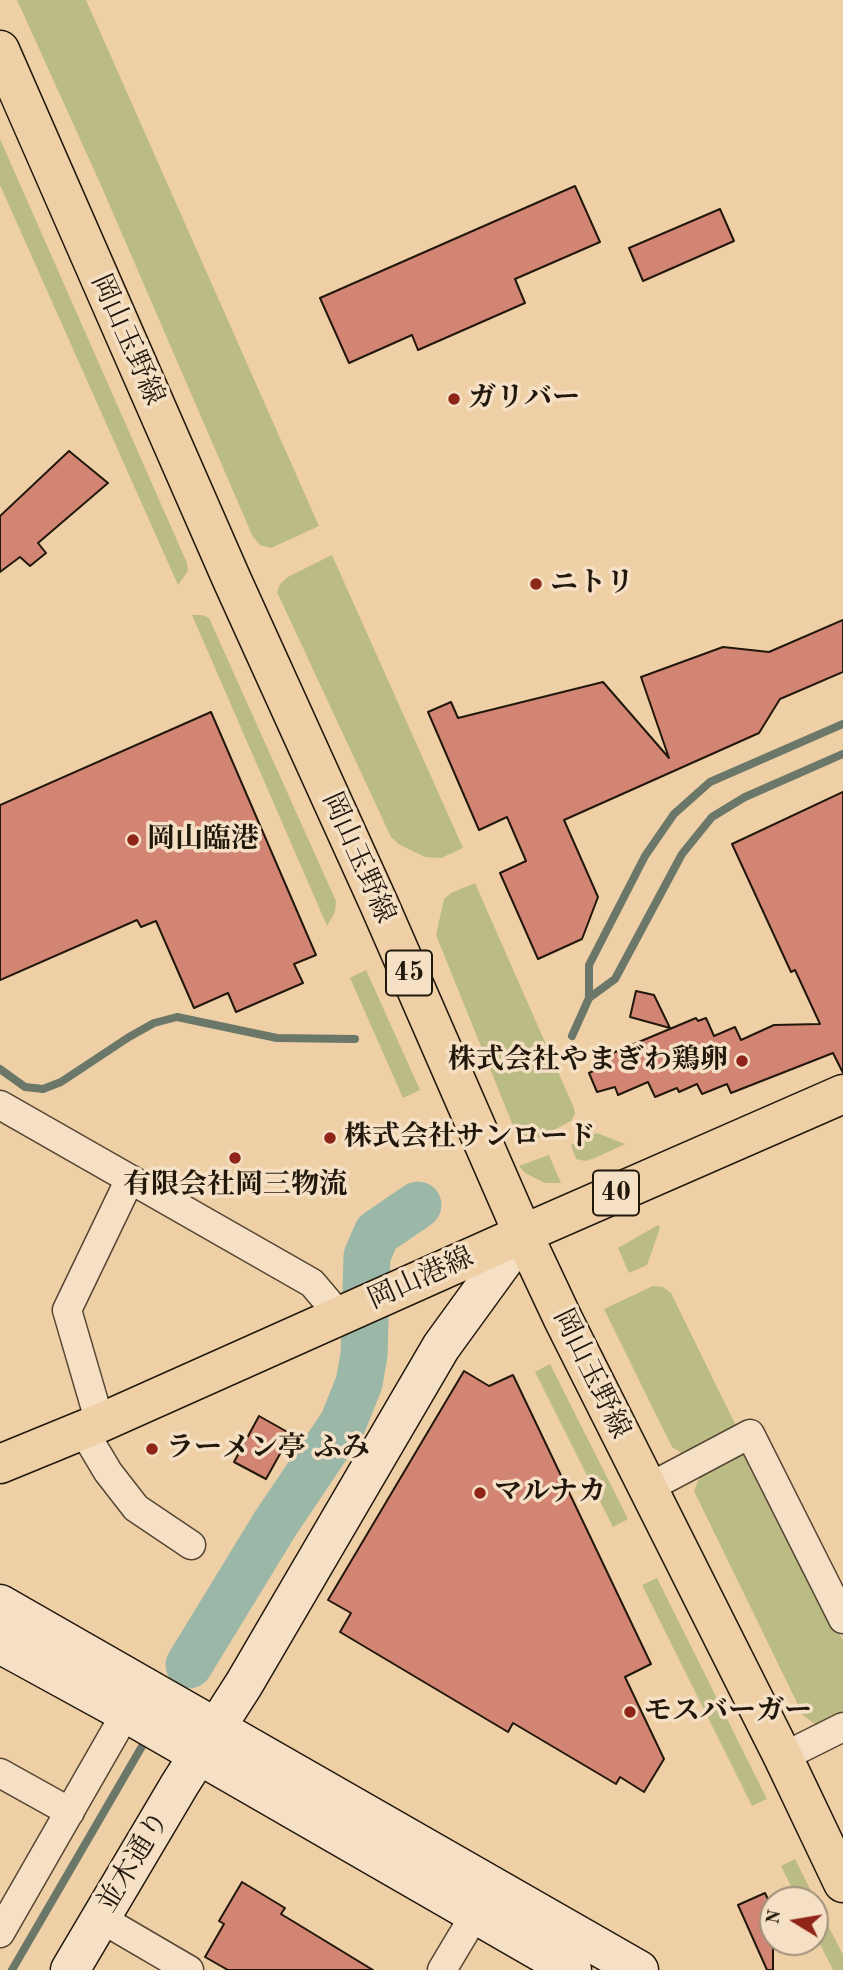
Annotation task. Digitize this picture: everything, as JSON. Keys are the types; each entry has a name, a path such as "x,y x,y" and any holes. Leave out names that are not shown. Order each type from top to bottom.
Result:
{"main road":[{"name":"岡山玉野線","path":"0,50 226,567 379,904 523,1234 783,1757 843,1884"},
{"name":"岡山港線","path":"0,1464 78,1433 843,1094"},
{"name":"40","path":"0,1452 78,1433"}],"street":[{"path":"0,1105 312,1283 340,1316"},
{"path":"130,1179 67,1310 78,1433 136,1508 191,1545"},
{"name":"並木通り","path":"70,1970 441,1347 523,1234"},
{"path":"0,1482 14,1476 78,1433"},
{"path":"648,1488 750,1434 843,1619"},
{"path":"0,1604 154,1714"},
{"path":"0,1644 208,1741 483,1901 639,1970"},
{"path":"0,1933 70,1812 154,1714"},
{"path":"783,1757 843,1727"},
{"path":"0,1773 70,1812"},
{"path":"442,1970 483,1901"},
{"path":"483,1901 572,1970"},
{"path":"100,1918 189,1970"}],"green space":[{"path":"17,0 86,0 319,526 271,548 260,545 253,537 100,183"},
{"path":"0,139 187,563 188,571 178,585 0,185"},
{"path":"332,555 463,848 441,858 425,857 400,845 391,837 277,592 280,584 288,577"},
{"path":"192,615 209,618 336,901 335,912 327,926"},
{"path":"475,883 574,1108 575,1114 571,1121 533,1141 521,1137 514,1128 436,935 444,899 451,893"},
{"path":"366,970 420,1090 403,1098 350,978"},
{"path":"597,1133 625,1144 595,1158 585,1161 576,1159 571,1145"},
{"path":"549,1155 561,1183 545,1183 525,1173 519,1166"},
{"path":"658,1225 660,1228 647,1265 629,1273 618,1248"},
{"path":"653,1286 663,1287 671,1293 739,1432 683,1454 672,1447 604,1309"},
{"path":"550,1364 628,1519 613,1527 535,1372"},
{"path":"747,1451 843,1640 843,1716 816,1725 803,1715 694,1491 701,1473"},
{"path":"657,1578 767,1799 752,1806 642,1585"},
{"path":"795,1859 808,1886 791,1886 781,1866"},
{"path":"829,1927 843,1955 843,1970 833,1970 826,1956 829,1956"}],"building":[{"path":"575,186 600,242 515,279 525,303 418,350 412,335 349,363 320,298"},
{"path":"720,209 734,241 643,281 629,248"},
{"path":"69,451 108,483 38,543 46,553 30,566 20,557 0,572 0,516"},
{"path":"843,620 843,672 780,699 759,733 564,820 598,897 582,939 538,959 500,873 526,861 507,817 479,830 428,712 451,702 458,718 603,682 669,758 641,677 723,647 769,652"},
{"name":"岡山臨港","path":"211,712 316,955 294,964 303,983 236,1012 228,993 194,1008 156,921 141,927 137,920 0,980 0,805"},
{"path":"843,792 843,1073 833,1053 731,1093 727,1084 702,1094 697,1084 679,1092 677,1088 655,1097 648,1082 618,1095 615,1087 597,1092 589,1073 599,1068 598,1065 604,1061 603,1057 696,1018 698,1021 706,1018 714,1036 735,1027 741,1040 774,1025 820,1024 795,970 791,972 732,844"},
{"path":"636,991 654,995 670,1028 630,1017"},
{"name":"マルナカ","path":"464,1371 489,1386 513,1375 651,1664 625,1677 664,1759 644,1792 620,1777 616,1784 513,1723 508,1732 340,1632 351,1613 328,1600"},
{"path":"259,1416 291,1434 266,1479 234,1462"},
{"path":"242,1882 285,1908 281,1914 373,1970 228,1970 205,1957 224,1924 219,1921"},
{"path":"759,1896 759,1952 738,1905"},
{"path":"761,1956 773,1956 773,1970 767,1970"}],"waterway":[{"path":"589,998 589,965 645,856 674,814 710,782 843,724"},
{"path":"572,1036 589,998 615,979 682,854 712,817 745,797 843,754"},
{"path":"0,1069 25,1087 43,1089 61,1082 154,1023 177,1017 277,1038 355,1039"},
{"path":"189,1665 275,1524 343,1423 359,1383 364,1355 367,1256 377,1233 418,1205"},
{"path":"174,1692 189,1665"},
{"path":"12,1970 148,1736"}],"place":[{"name":"ガリバー","path":"454,399"},
{"name":"ニトリ","path":"536,584"},
{"name":"岡山臨港","path":"133,840"},
{"name":"株式会社やまぎわ鶏卵","path":"742,1061"},
{"name":"株式会社サンロード","path":"330,1138"},
{"name":"有限会社岡三物流","path":"235,1158"},
{"name":"ラーメン亭 ふみ","path":"152,1449"},
{"name":"マルナカ","path":"480,1493"},
{"name":"モスバーガー","path":"630,1712"}]}
